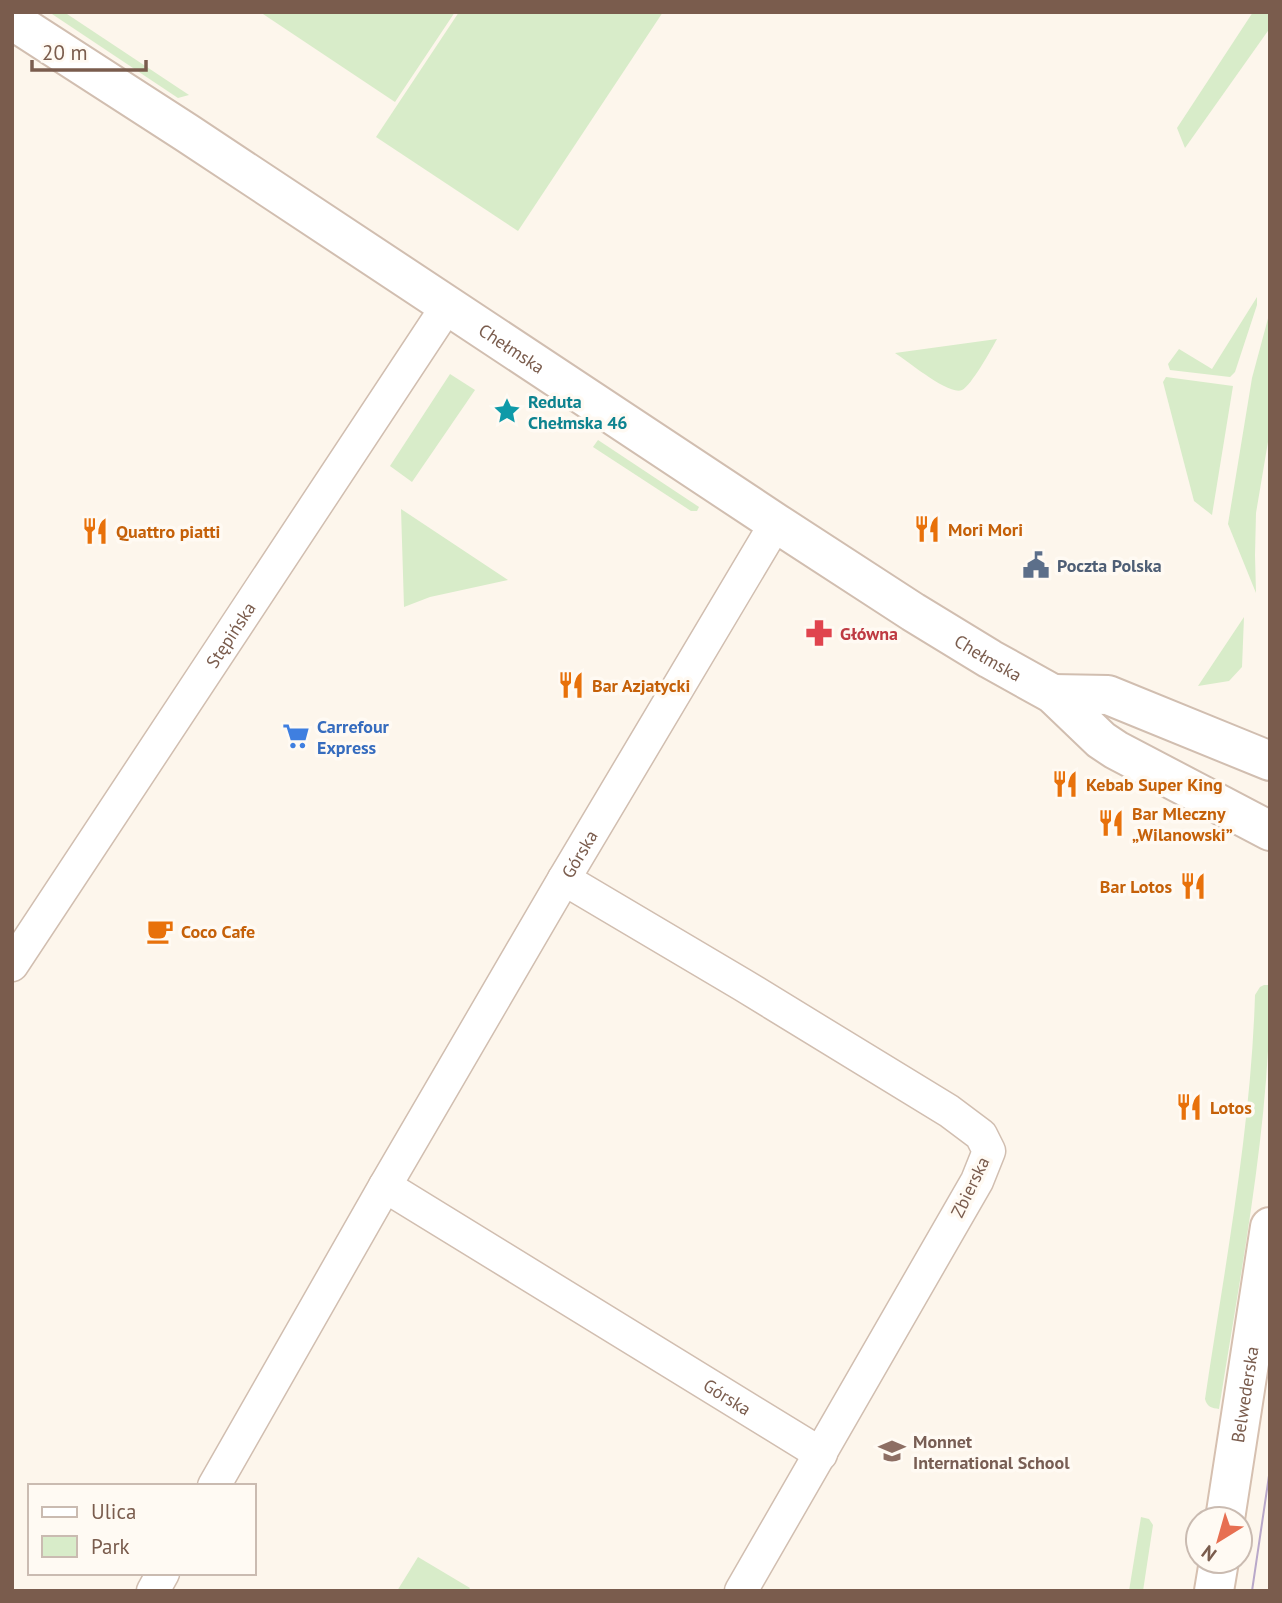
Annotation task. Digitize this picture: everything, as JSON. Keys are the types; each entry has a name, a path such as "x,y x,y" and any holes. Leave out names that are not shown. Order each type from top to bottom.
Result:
{"street":[{"name":"Chełmska","path":"12,20 913,612 1053,694 1116,751 1270,831"},
{"name":"Stępińska","path":"12,965 448,305"},
{"name":"Górska","path":"215,1484 564,879 776,523"},
{"name":"Chełmska","path":"1053,694 1108,695 1270,761"},
{"name":"Zbierska","path":"564,879 949,1111 981,1135 989,1151 977,1181 741,1591"},
{"name":"Górska","path":"385,1186 821,1454"},
{"name":"Belwederska","path":"1227,1505 1270,1227"},
{"path":"153,1591 162,1575"}],"green space":[{"path":"49,12 64,12 189,95 178,98"},
{"path":"260,12 455,12 395,102"},
{"path":"459,12 663,12 518,231 376,137"},
{"path":"1253,12 1270,12 1270,28 1185,148 1177,128"},
{"path":"1257,297 1257,305 1235,372 1230,377 1170,370 1168,364 1179,349 1212,369"},
{"path":"1270,311 1270,430 1256,513 1256,593 1228,524 1252,378"},
{"path":"997,339 975,375 962,390 948,388 895,353"},
{"path":"450,374 475,390 412,482 390,466"},
{"path":"1166,377 1233,386 1212,515 1194,501 1163,382"},
{"path":"598,440 699,507 697,511 691,511 593,447"},
{"path":"401,509 508,580 430,597 404,607"},
{"path":"1244,617 1242,667 1229,681 1198,686"},
{"path":"1264,985 1270,985 1269,1038 1260,1144 1219,1409 1210,1407 1205,1399 1243,1147 1255,995"},
{"path":"1141,1517 1149,1519 1153,1525 1143,1591 1129,1591"},
{"path":"418,1557 470,1588 468,1591 397,1591"}],"tram line":[{"path":"1252,1591 1270,1469"}],"place":[{"name":"Reduta Chełmska 46","path":"507,411"},
{"name":"Mori Mori","path":"927,529"},
{"name":"Quattro piatti","path":"95,531"},
{"name":"Poczta Polska","path":"1036,565"},
{"name":"Główna","path":"819,633"},
{"name":"Bar Azjatycki","path":"571,685"},
{"name":"Carrefour Express","path":"296,736"},
{"name":"Kebab Super King","path":"1065,784"},
{"name":"Bar Mleczny „Wilanowski”","path":"1111,823"},
{"name":"Bar Lotos","path":"1193,886"},
{"name":"Coco Cafe","path":"160,931"},
{"name":"Lotos","path":"1189,1107"},
{"name":"Monnet International School","path":"892,1451"}]}
